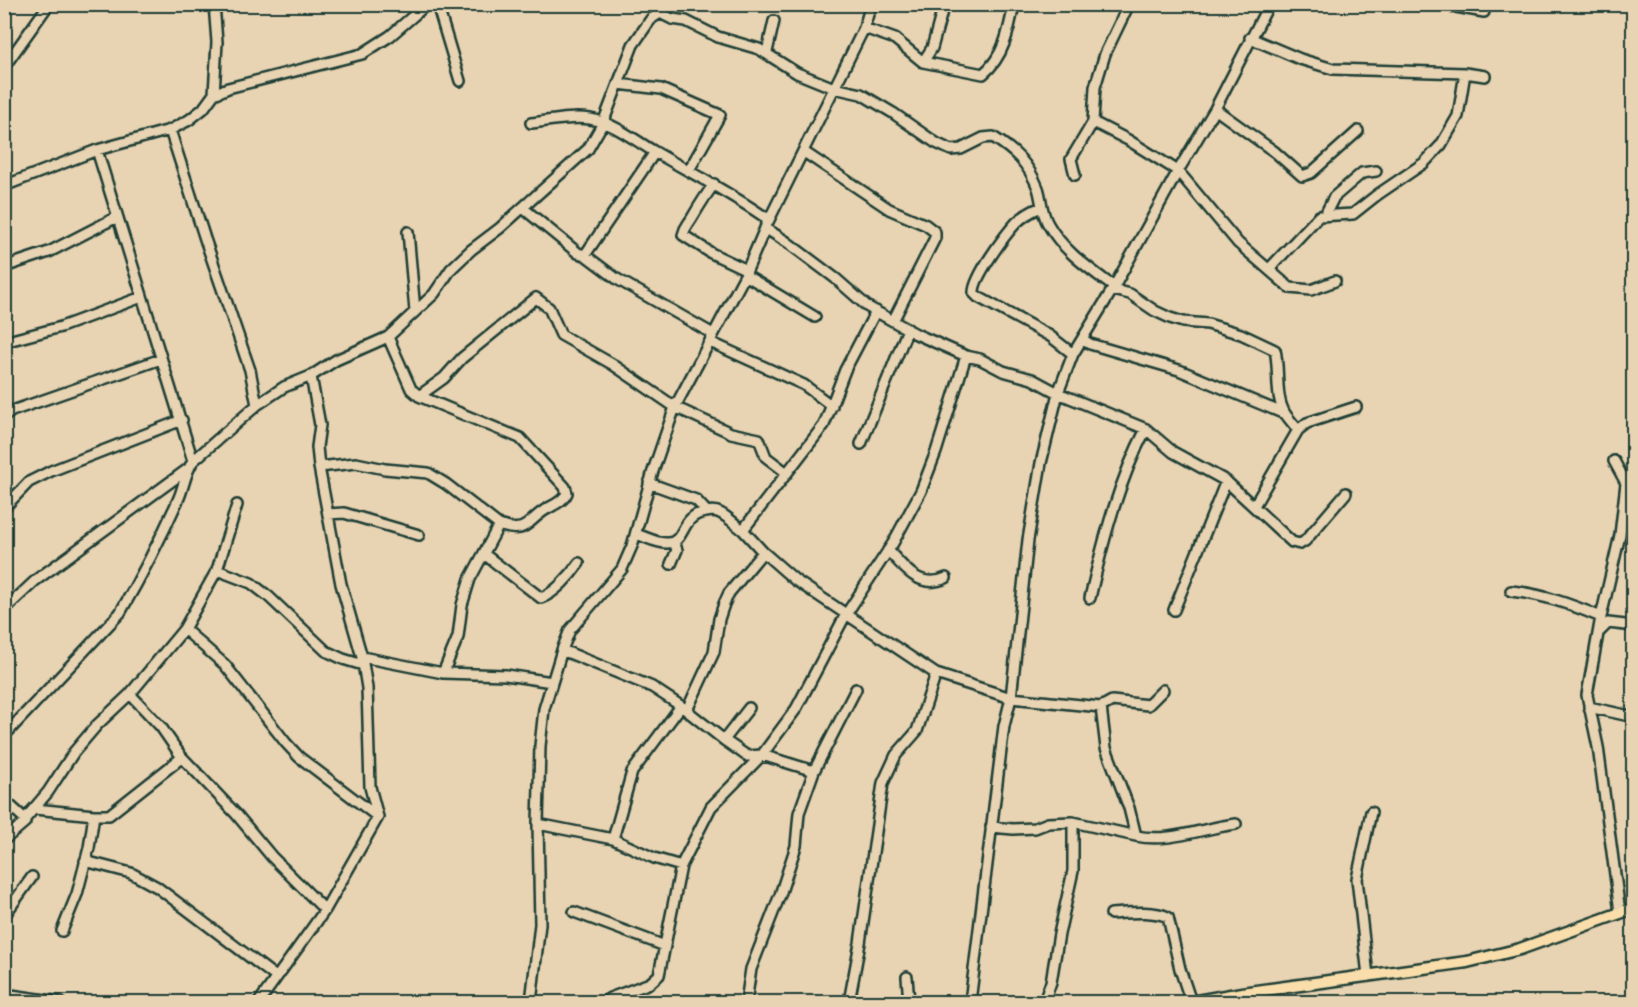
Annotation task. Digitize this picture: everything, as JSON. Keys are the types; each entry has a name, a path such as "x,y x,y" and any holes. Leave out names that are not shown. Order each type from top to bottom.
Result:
{"main road":[{"path":"1191,1002 1467,962 1520,949 1634,908"}],"street":[{"path":"4,67 49,4"},
{"path":"214,4 217,42 214,94"},
{"path":"5,183 97,150 170,130 203,109 214,94 228,88 362,54 390,36 427,4"},
{"path":"436,4 460,81"},
{"path":"531,1002 540,924 538,824 541,737 544,709 562,650 570,630 622,569 636,534 649,483 675,407 746,273 767,224 864,28 871,4"},
{"path":"923,62 932,48 944,4"},
{"path":"864,28 895,39 923,62 983,74 990,69 1007,40 1014,4"},
{"path":"1075,175 1071,159 1093,122 1095,87 1105,54 1130,4"},
{"path":"970,1002 1004,726 1011,698 1028,540 1041,463 1058,393 1073,354 1113,289 1215,109 1269,4"},
{"path":"1439,4 1484,12"},
{"path":"4,610 36,580 190,465 257,405 284,387 311,376 336,360 388,336 434,294 451,270 471,250 523,208 588,149 603,123 633,45 661,9 672,19 686,21 718,37 767,52 797,73 834,88 861,94 936,143 951,150 961,149 983,138 993,137 1023,159 1038,189 1047,223 1060,242 1113,289 1130,294 1170,318 1219,327 1241,334 1275,350 1281,401 1285,414 1299,430"},
{"path":"767,52 774,21"},
{"path":"1250,38 1333,69 1465,73 1485,76"},
{"path":"1269,269 1314,220 1325,215 1353,214 1424,163 1441,146 1458,116 1465,73"},
{"path":"618,84 661,89 720,115 689,170"},
{"path":"1215,109 1275,152 1302,176 1311,173 1358,131"},
{"path":"531,123 576,118 603,123 627,133 655,152 714,184 876,311 966,356 980,359 1003,371 1032,379 1058,393 1146,429 1173,452 1226,481 1292,542 1300,544 1305,542 1346,493"},
{"path":"1093,122 1128,140 1178,171 1238,243 1290,288 1302,290 1320,288 1335,281"},
{"path":"170,130 250,370 257,405"},
{"path":"4,736 120,613 179,498 190,465 182,420 97,150"},
{"path":"585,255 655,152"},
{"path":"804,152 889,209 932,227 935,232 935,238 893,321"},
{"path":"1325,215 1334,196 1362,173 1376,171"},
{"path":"714,184 685,226 683,235 815,317"},
{"path":"1041,207 1018,222 999,245 975,284 974,293 1050,336 1073,354"},
{"path":"523,208 578,253 585,255 617,279 712,338 804,385 832,406"},
{"path":"4,267 49,252 117,217"},
{"path":"408,232 415,311"},
{"path":"4,342 61,327 142,297"},
{"path":"419,396 444,378 462,358 536,298 549,308 561,334 612,364 675,407 731,433 759,439 766,457 787,473"},
{"path":"743,530 824,425 845,370 876,311"},
{"path":"861,444 908,329"},
{"path":"319,467 356,463 385,469 428,473 499,525 516,528 530,525 542,512 564,499 567,493 565,487 520,438 419,396 411,389 388,336"},
{"path":"1083,340 1179,370 1285,414"},
{"path":"605,1002 656,979 659,975 681,866 711,807 762,754 796,709 845,616 888,550 921,491 936,452 966,356"},
{"path":"4,417 12,411 161,358"},
{"path":"259,1002 325,910 378,817 370,787 368,688 363,661 341,584 319,467 317,447 320,425 311,376"},
{"path":"1254,506 1299,430 1307,423 1356,407"},
{"path":"4,508 29,482 51,471 182,420"},
{"path":"1090,598 1110,521 1146,429"},
{"path":"1614,462 1626,483 1620,535 1587,688 1588,707 1598,747 1620,912"},
{"path":"1174,610 1226,481"},
{"path":"649,483 696,500 707,512"},
{"path":"693,516 696,500"},
{"path":"4,840 25,822 74,752 97,725 130,694 184,629 217,570 237,505"},
{"path":"636,534 666,544 674,542 680,536 686,522 693,516 718,512 743,530 763,552 795,580 845,616 936,674 1011,698 1101,707 1112,701 1148,705 1163,690"},
{"path":"328,514 344,513 419,535"},
{"path":"443,673 458,637 462,605 470,579 499,525"},
{"path":"671,564 677,550 674,542"},
{"path":"888,550 906,571 926,582 938,582 946,578"},
{"path":"613,839 632,772 684,708 714,652 719,619 729,593 763,552"},
{"path":"484,554 540,598 547,596 570,575 579,563"},
{"path":"217,570 251,583 326,651 344,659 443,673 506,675 552,682"},
{"path":"1511,591 1527,592 1567,603 1601,617"},
{"path":"1600,631 1608,623 1634,626"},
{"path":"184,629 225,665 299,757 378,817"},
{"path":"562,650 652,687 684,708 747,756 762,754 814,771"},
{"path":"849,1002 860,944 883,783 896,755 917,731 936,674"},
{"path":"746,1002 752,969 793,856 800,813 814,771 856,689"},
{"path":"130,694 160,727 181,756 325,910"},
{"path":"1101,707 1106,748 1129,808 1136,836"},
{"path":"1588,707 1634,717"},
{"path":"724,740 749,708"},
{"path":"34,809 109,815 181,756"},
{"path":"4,800 25,819"},
{"path":"1368,976 1357,879 1371,812"},
{"path":"62,931 77,894 89,848 94,815"},
{"path":"991,827 1013,830 1073,822 1152,839 1192,834 1236,824"},
{"path":"1044,1002 1051,982 1073,871 1073,822"},
{"path":"538,824 613,839 654,858 681,866"},
{"path":"85,861 131,873 157,887 276,976"},
{"path":"4,916 32,877"},
{"path":"574,912 665,946"},
{"path":"1111,914 1134,913 1168,917 1180,969 1191,1002"},
{"path":"907,977 909,1002"},
{"path":"4,994 60,1002"}]}
